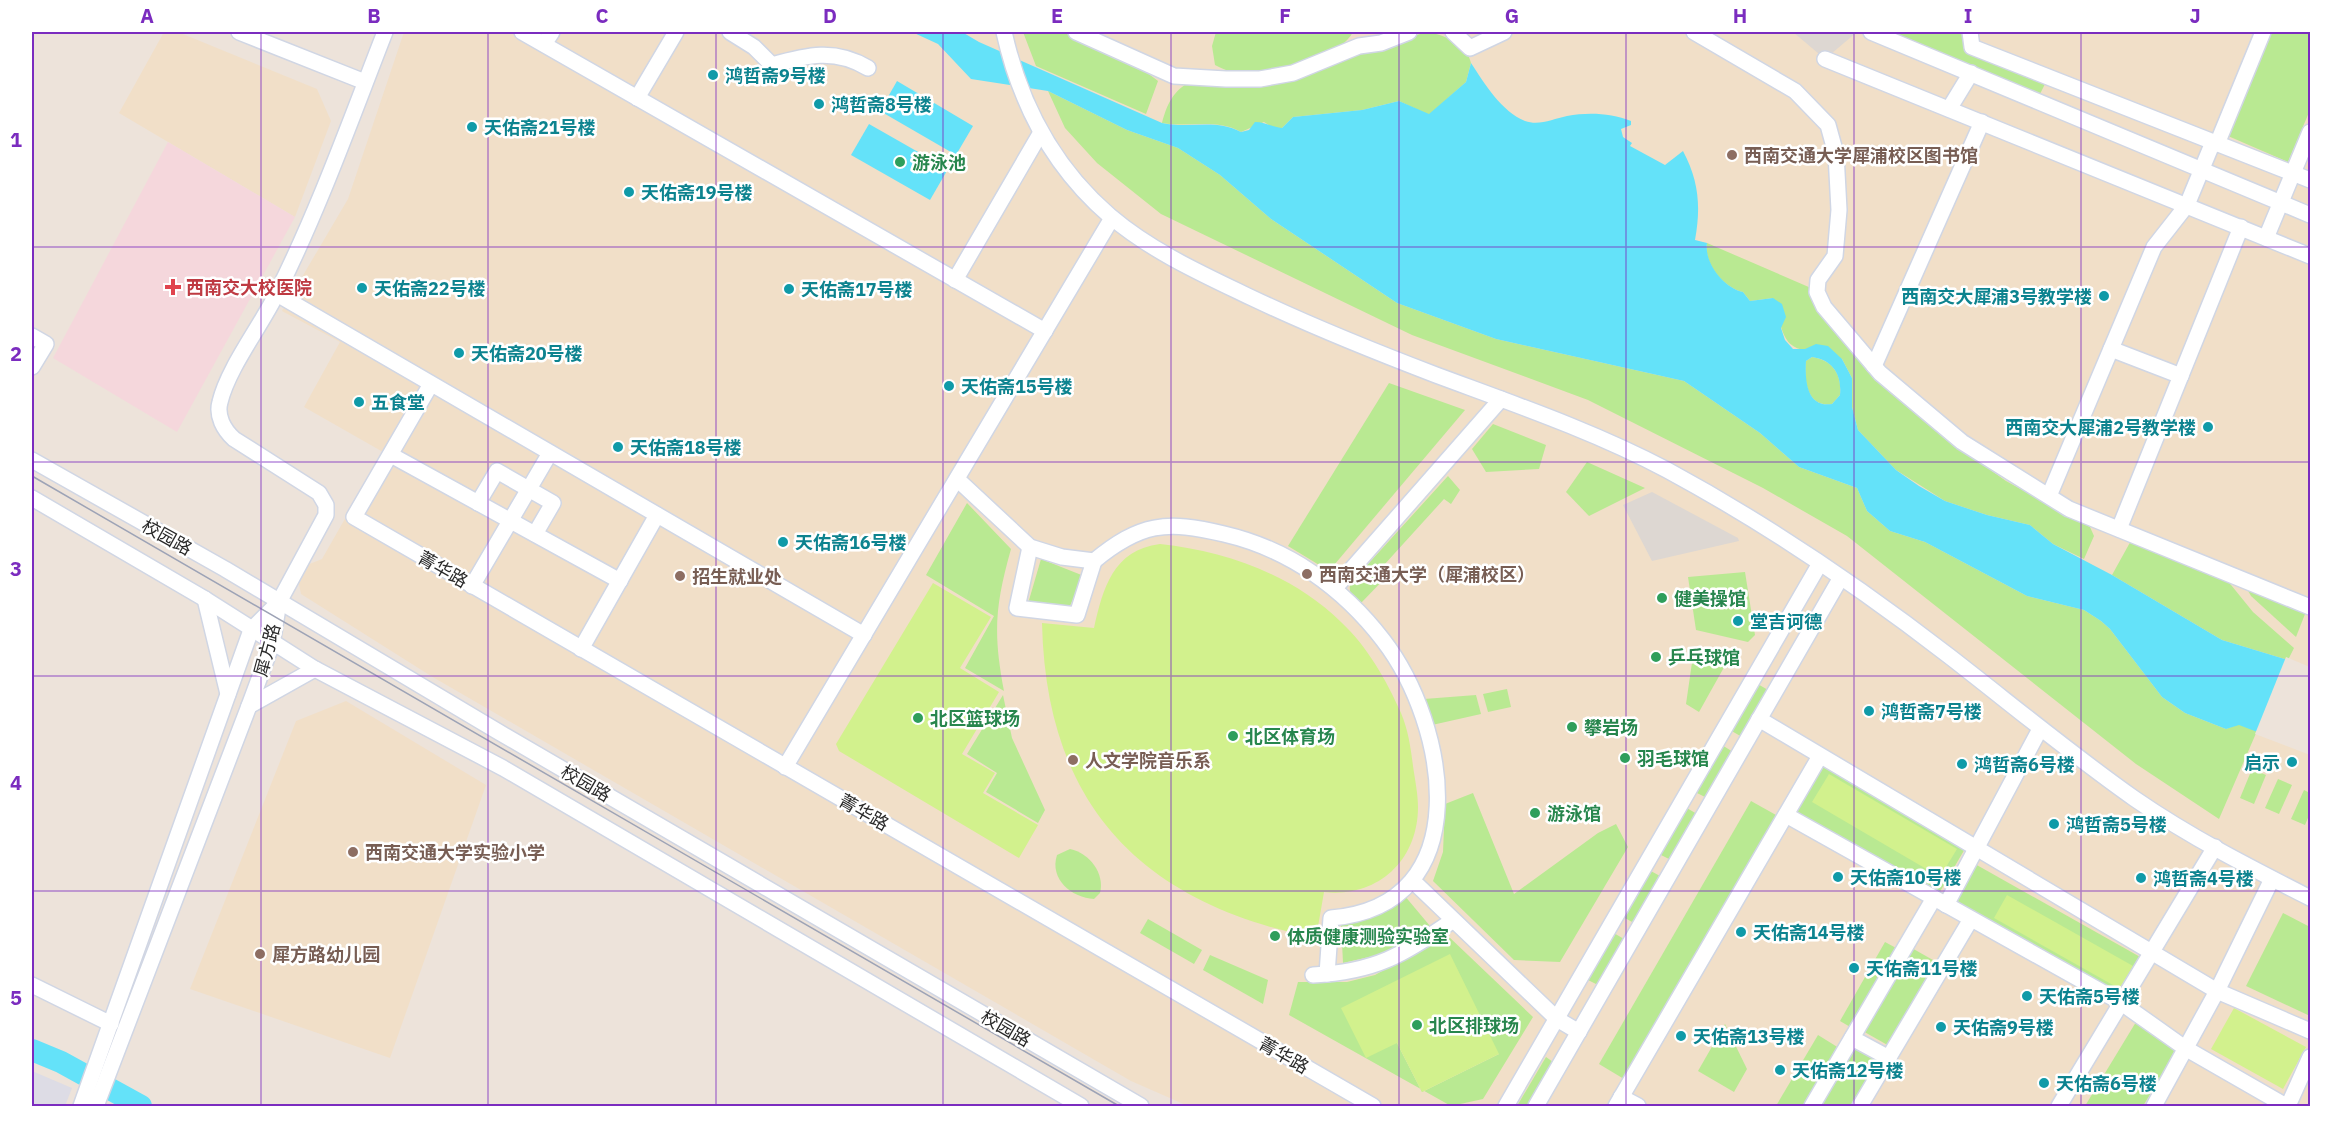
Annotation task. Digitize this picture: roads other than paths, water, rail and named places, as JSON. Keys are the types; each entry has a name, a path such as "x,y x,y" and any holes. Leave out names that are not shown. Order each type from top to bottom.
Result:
{"street":[{"path":"239,32 365,82"},
{"path":"279,602 325,519 326,505 319,493 234,439 220,417 220,401 277,294 325,185 385,32"},
{"path":"522,32 548,38 638,98 1044,331"},
{"path":"638,98 676,32"},
{"path":"730,32 754,47 772,65 812,54 853,59 868,68"},
{"path":"1004,32 1016,80 1040,134 1080,187 1112,218 1182,264 1282,312 1352,342 1572,425 1664,469 1788,541 1948,655 2040,729 2138,801 2215,847 2310,898"},
{"path":"1076,32 1174,76 1226,79 1260,79 1293,73 1359,46 1381,43 1409,32"},
{"path":"1359,46 1365,32"},
{"path":"1453,32 1470,48 1504,32"},
{"path":"1694,32 1795,91 1828,125 1836,154 1839,210 1835,256 1818,280 1817,292 1824,307 1874,366 1962,442 2069,509 2310,606"},
{"path":"1871,32 2310,215"},
{"path":"1970,32 1972,47 2310,180"},
{"path":"2049,496 2154,247 2187,206 2263,32"},
{"path":"1825,59 2310,256"},
{"path":"1949,109 1971,73"},
{"path":"1874,366 1982,122"},
{"path":"2266,238 2310,132"},
{"path":"955,280 1040,134"},
{"path":"785,767 1112,218"},
{"path":"2120,529 2241,227"},
{"path":"277,294 864,635"},
{"path":"32,336 46,344 32,367"},
{"path":"2111,349 2181,376"},
{"path":"431,384 391,455 620,581"},
{"path":"1335,588 1501,399"},
{"path":"471,586 550,453"},
{"name":"菁华路","path":"391,455 354,518 1373,1107"},
{"name":"校园路","path":"32,460 279,602 1141,1107"},
{"path":"478,503 497,471 553,503 535,534"},
{"path":"957,479 1030,547 1062,557 1094,561"},
{"name":"校园路","path":"32,498 205,599 272,644 315,669 503,768 1081,1107"},
{"path":"581,649 657,515"},
{"path":"1030,547 1017,608 1077,615 1094,561 1130,534 1160,526 1197,527 1252,542 1301,564 1335,588 1383,640 1406,675 1431,747 1438,785 1432,848 1413,881 1377,905 1357,914 1331,918 1320,975 1361,970 1382,963 1406,952 1452,921"},
{"path":"1506,1107 1819,565"},
{"path":"1536,1107 1840,579"},
{"path":"205,599 228,694"},
{"name":"犀方路","path":"100,1074 111,1024 251,630 279,602"},
{"name":"犀方路","path":"86,1106 249,706 272,644 279,602"},
{"path":"249,706 315,669"},
{"path":"1759,719 2217,991 2310,1031"},
{"path":"1812,1107 1852,1038 1976,848 2040,729"},
{"path":"1638,1107 1618,1102 1820,756"},
{"path":"1785,815 2120,1002 2185,1048 2287,1107 2310,1057"},
{"path":"2059,1107 2150,951 2215,847"},
{"path":"2154,1107 2217,991 2272,879"},
{"path":"1413,881 1452,921 1557,1019 1579,1032"},
{"path":"1860,1107 1971,919"},
{"path":"32,985 111,1024"},
{"path":"1852,1038 1889,1058"}],"water":[{"path":"912,32 962,32 979,42 1162,123 1172,125 1222,126 1241,132 1249,130 1255,122 1282,128 1293,117 1362,110 1399,101 1429,114 1466,82 1471,63 1501,104 1525,121 1541,122 1567,116 1591,114 1616,116 1631,121 1631,125 1621,129 1623,137 1632,143 1630,146 1665,165 1683,151 1697,194 1698,216 1695,240 1707,243 1709,259 1722,280 1743,292 1750,301 1773,298 1782,304 1786,317 1781,328 1785,340 1793,349 1805,349 1816,344 1828,346 1842,359 1852,378 1852,407 1858,430 1896,470 1945,501 1987,515 2030,525 2053,544 2112,575 2222,640 2288,660 2310,752 2239,725 2226,729 2185,713 2162,697 2110,629 2101,621 2084,610 2027,596 1925,542 1890,531 1867,511 1857,488 1799,467 1760,433 1684,381 1496,339 1397,303 1271,219 1220,175 1178,148 1127,130 1048,91 971,79 938,44","holes":["1812,357 1831,365 1838,375 1840,395 1832,404 1817,402 1809,391 1806,361"]},
{"name":"游泳池","path":"897,81 973,126 956,155 880,111"},
{"name":"游泳池","path":"869,124 948,169 930,200 851,155"}],"waterway":[{"path":"32,1050 61,1062 141,1106"}],"tram line":[{"path":"32,476 1119,1106"}],"place":[{"name":"鸿哲斋9号楼","path":"713,75"},
{"name":"鸿哲斋8号楼","path":"819,104"},
{"name":"天佑斋21号楼","path":"472,127"},
{"name":"西南交通大学犀浦校区图书馆","path":"1732,155"},
{"name":"游泳池","path":"900,162"},
{"name":"天佑斋19号楼","path":"629,192"},
{"name":"西南交大校医院","path":"173,287"},
{"name":"天佑斋22号楼","path":"362,288"},
{"name":"天佑斋17号楼","path":"789,289"},
{"name":"西南交大犀浦3号教学楼","path":"2104,296"},
{"name":"天佑斋20号楼","path":"459,353"},
{"name":"天佑斋15号楼","path":"949,386"},
{"name":"五食堂","path":"359,402"},
{"name":"西南交大犀浦2号教学楼","path":"2208,427"},
{"name":"天佑斋18号楼","path":"618,447"},
{"name":"天佑斋16号楼","path":"783,542"},
{"name":"西南交通大学（犀浦校区）","path":"1307,574"},
{"name":"招生就业处","path":"680,576"},
{"name":"健美操馆","path":"1662,598"},
{"name":"堂吉诃德","path":"1738,621"},
{"name":"乒乓球馆","path":"1656,657"},
{"name":"鸿哲斋7号楼","path":"1869,711"},
{"name":"北区篮球场","path":"918,718"},
{"name":"攀岩场","path":"1572,727"},
{"name":"北区体育场","path":"1233,736"},
{"name":"羽毛球馆","path":"1625,758"},
{"name":"人文学院音乐系","path":"1073,760"},
{"name":"启示","path":"2292,762"},
{"name":"鸿哲斋6号楼","path":"1962,764"},
{"name":"游泳馆","path":"1535,813"},
{"name":"鸿哲斋5号楼","path":"2054,824"},
{"name":"西南交通大学实验小学","path":"353,852"},
{"name":"天佑斋10号楼","path":"1838,877"},
{"name":"鸿哲斋4号楼","path":"2141,878"},
{"name":"天佑斋14号楼","path":"1741,932"},
{"name":"体质健康测验实验室","path":"1275,936"},
{"name":"犀方路幼儿园","path":"260,954"},
{"name":"天佑斋11号楼","path":"1854,968"},
{"name":"天佑斋5号楼","path":"2027,996"},
{"name":"北区排球场","path":"1417,1025"},
{"name":"天佑斋9号楼","path":"1941,1027"},
{"name":"天佑斋13号楼","path":"1681,1036"},
{"name":"天佑斋12号楼","path":"1780,1070"},
{"name":"天佑斋6号楼","path":"2044,1083"}]}
